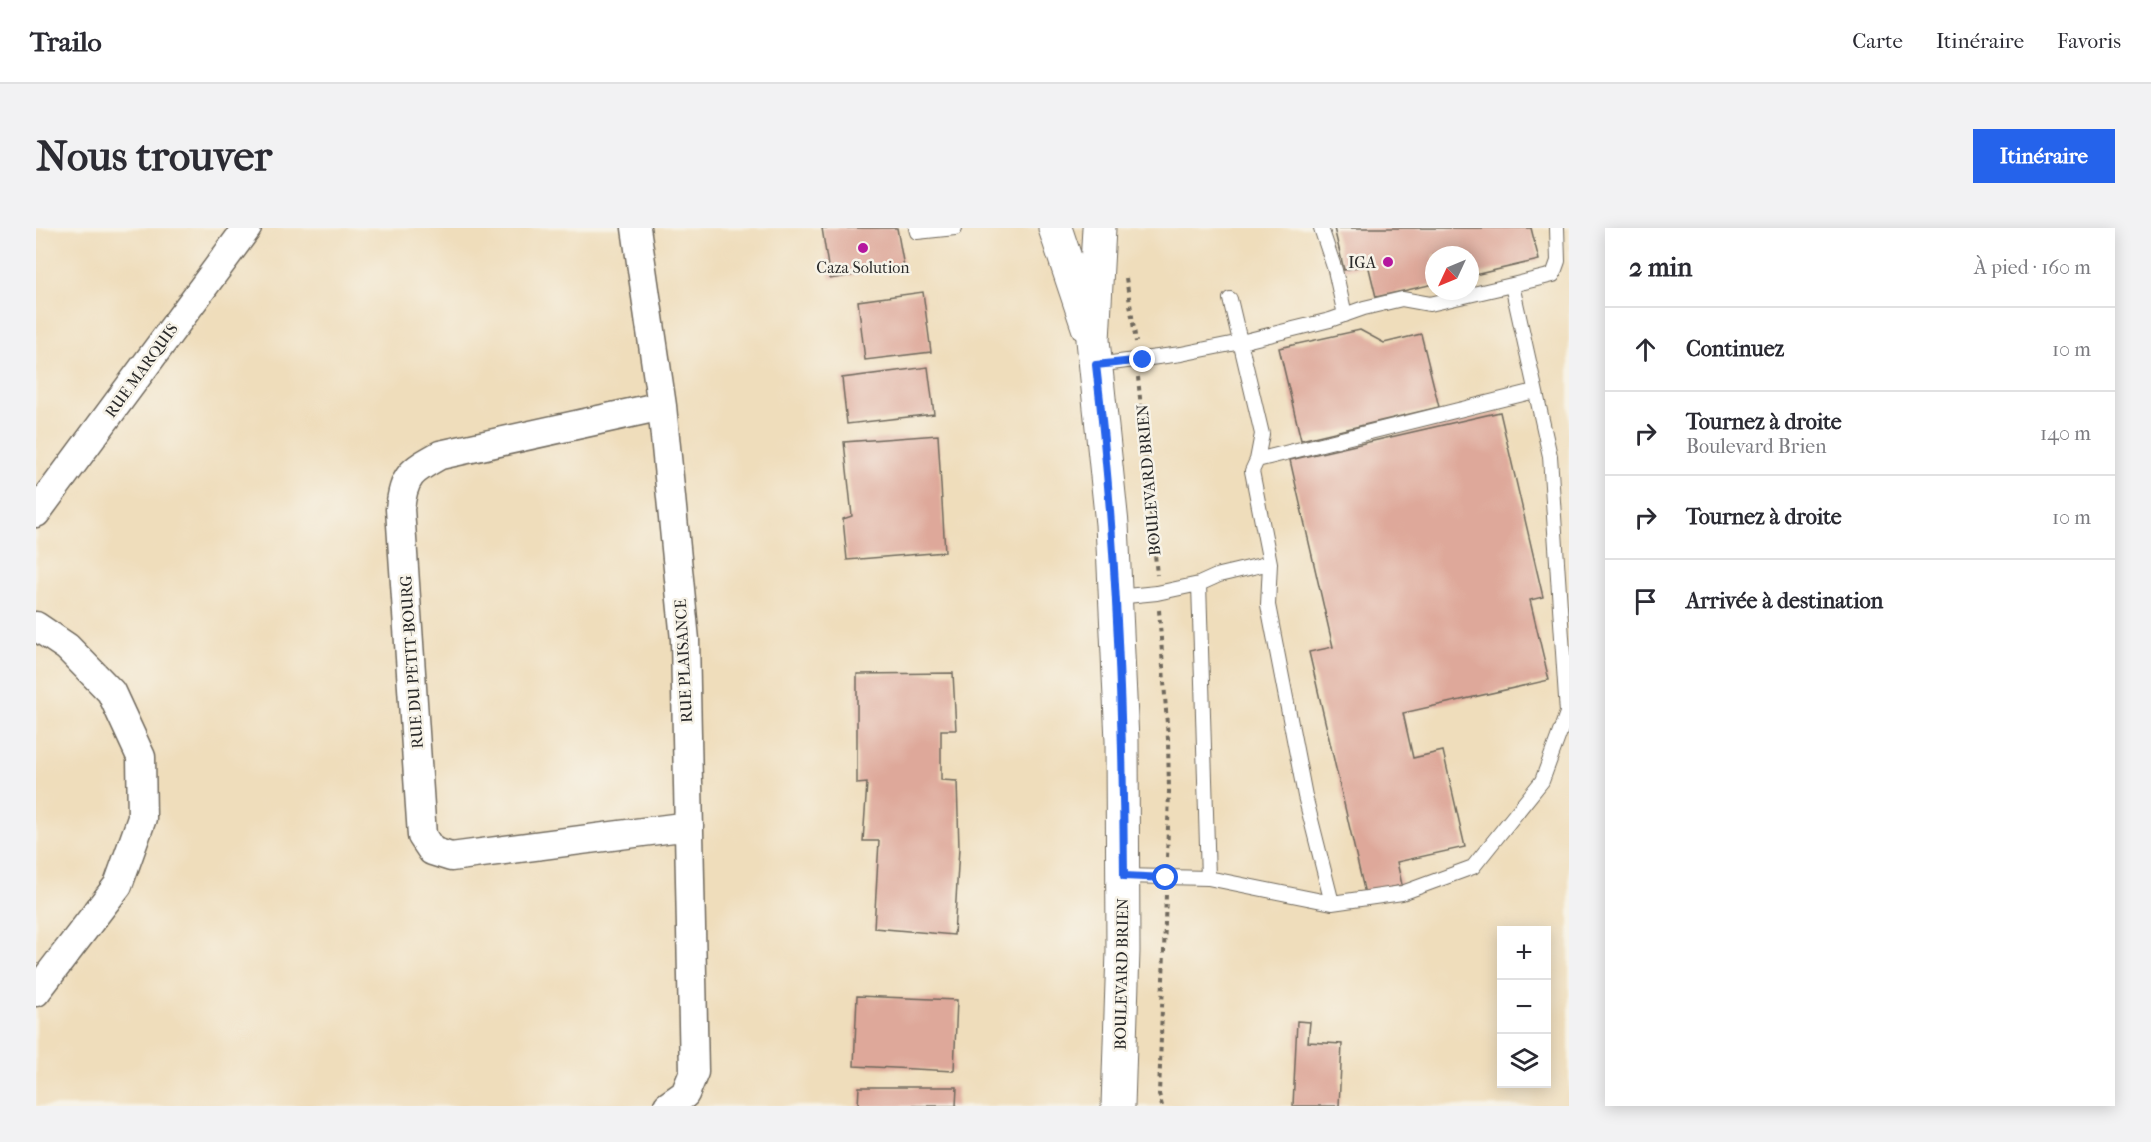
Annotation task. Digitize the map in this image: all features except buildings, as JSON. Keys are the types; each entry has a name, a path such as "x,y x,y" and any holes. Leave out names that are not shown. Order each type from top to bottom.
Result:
{"main road":[{"name":"BOULEVARD BRIEN","path":"1055,228 1094,353"},
{"name":"BOULEVARD BRIEN","path":"1099,228 1094,353 1108,478 1122,741 1124,876 1118,1106"}],"street":[{"name":"RUE MARQUIS","path":"36,513 247,228"},
{"name":"RUE PLAISANCE","path":"636,228 662,406 685,639 694,1072 676,1100"},
{"name":"RUE DU PETIT-BOURG","path":"662,406 440,455 417,467 408,478 402,489 400,509 423,836 432,851 451,857 689,826"},
{"path":"36,626 67,647 111,692 141,757 142,818 118,885 36,992"}],"lane":[{"path":"916,228 917,232 955,228"},
{"path":"1321,228 1335,270 1345,315"},
{"path":"1094,353 1181,354 1241,342 1402,299 1430,304 1553,275 1558,261 1557,228"},
{"path":"1124,876 1208,878 1332,903 1402,893 1473,867 1542,781 1568,713 1550,456 1512,285"},
{"path":"1230,299 1262,434 1252,471 1270,563 1268,605 1305,796 1332,903"},
{"path":"1257,459 1535,391"},
{"path":"1116,597 1157,593 1199,584 1220,575 1270,563"},
{"path":"1199,584 1208,878"}],"path":[{"path":"1126,276 1135,337"},
{"name":"BOULEVARD BRIEN","path":"1140,385 1156,575"},
{"path":"1159,610 1168,739 1167,860"},
{"path":"1162,1106 1159,1094 1166,896"}],"place":[{"name":"Caza Solution","path":"863,248"},
{"name":"IGA","path":"1388,262"}],"route":[{"path":"1143,360 1096,365 1112,524 1116,597 1122,741 1124,876 1166,878"}]}
